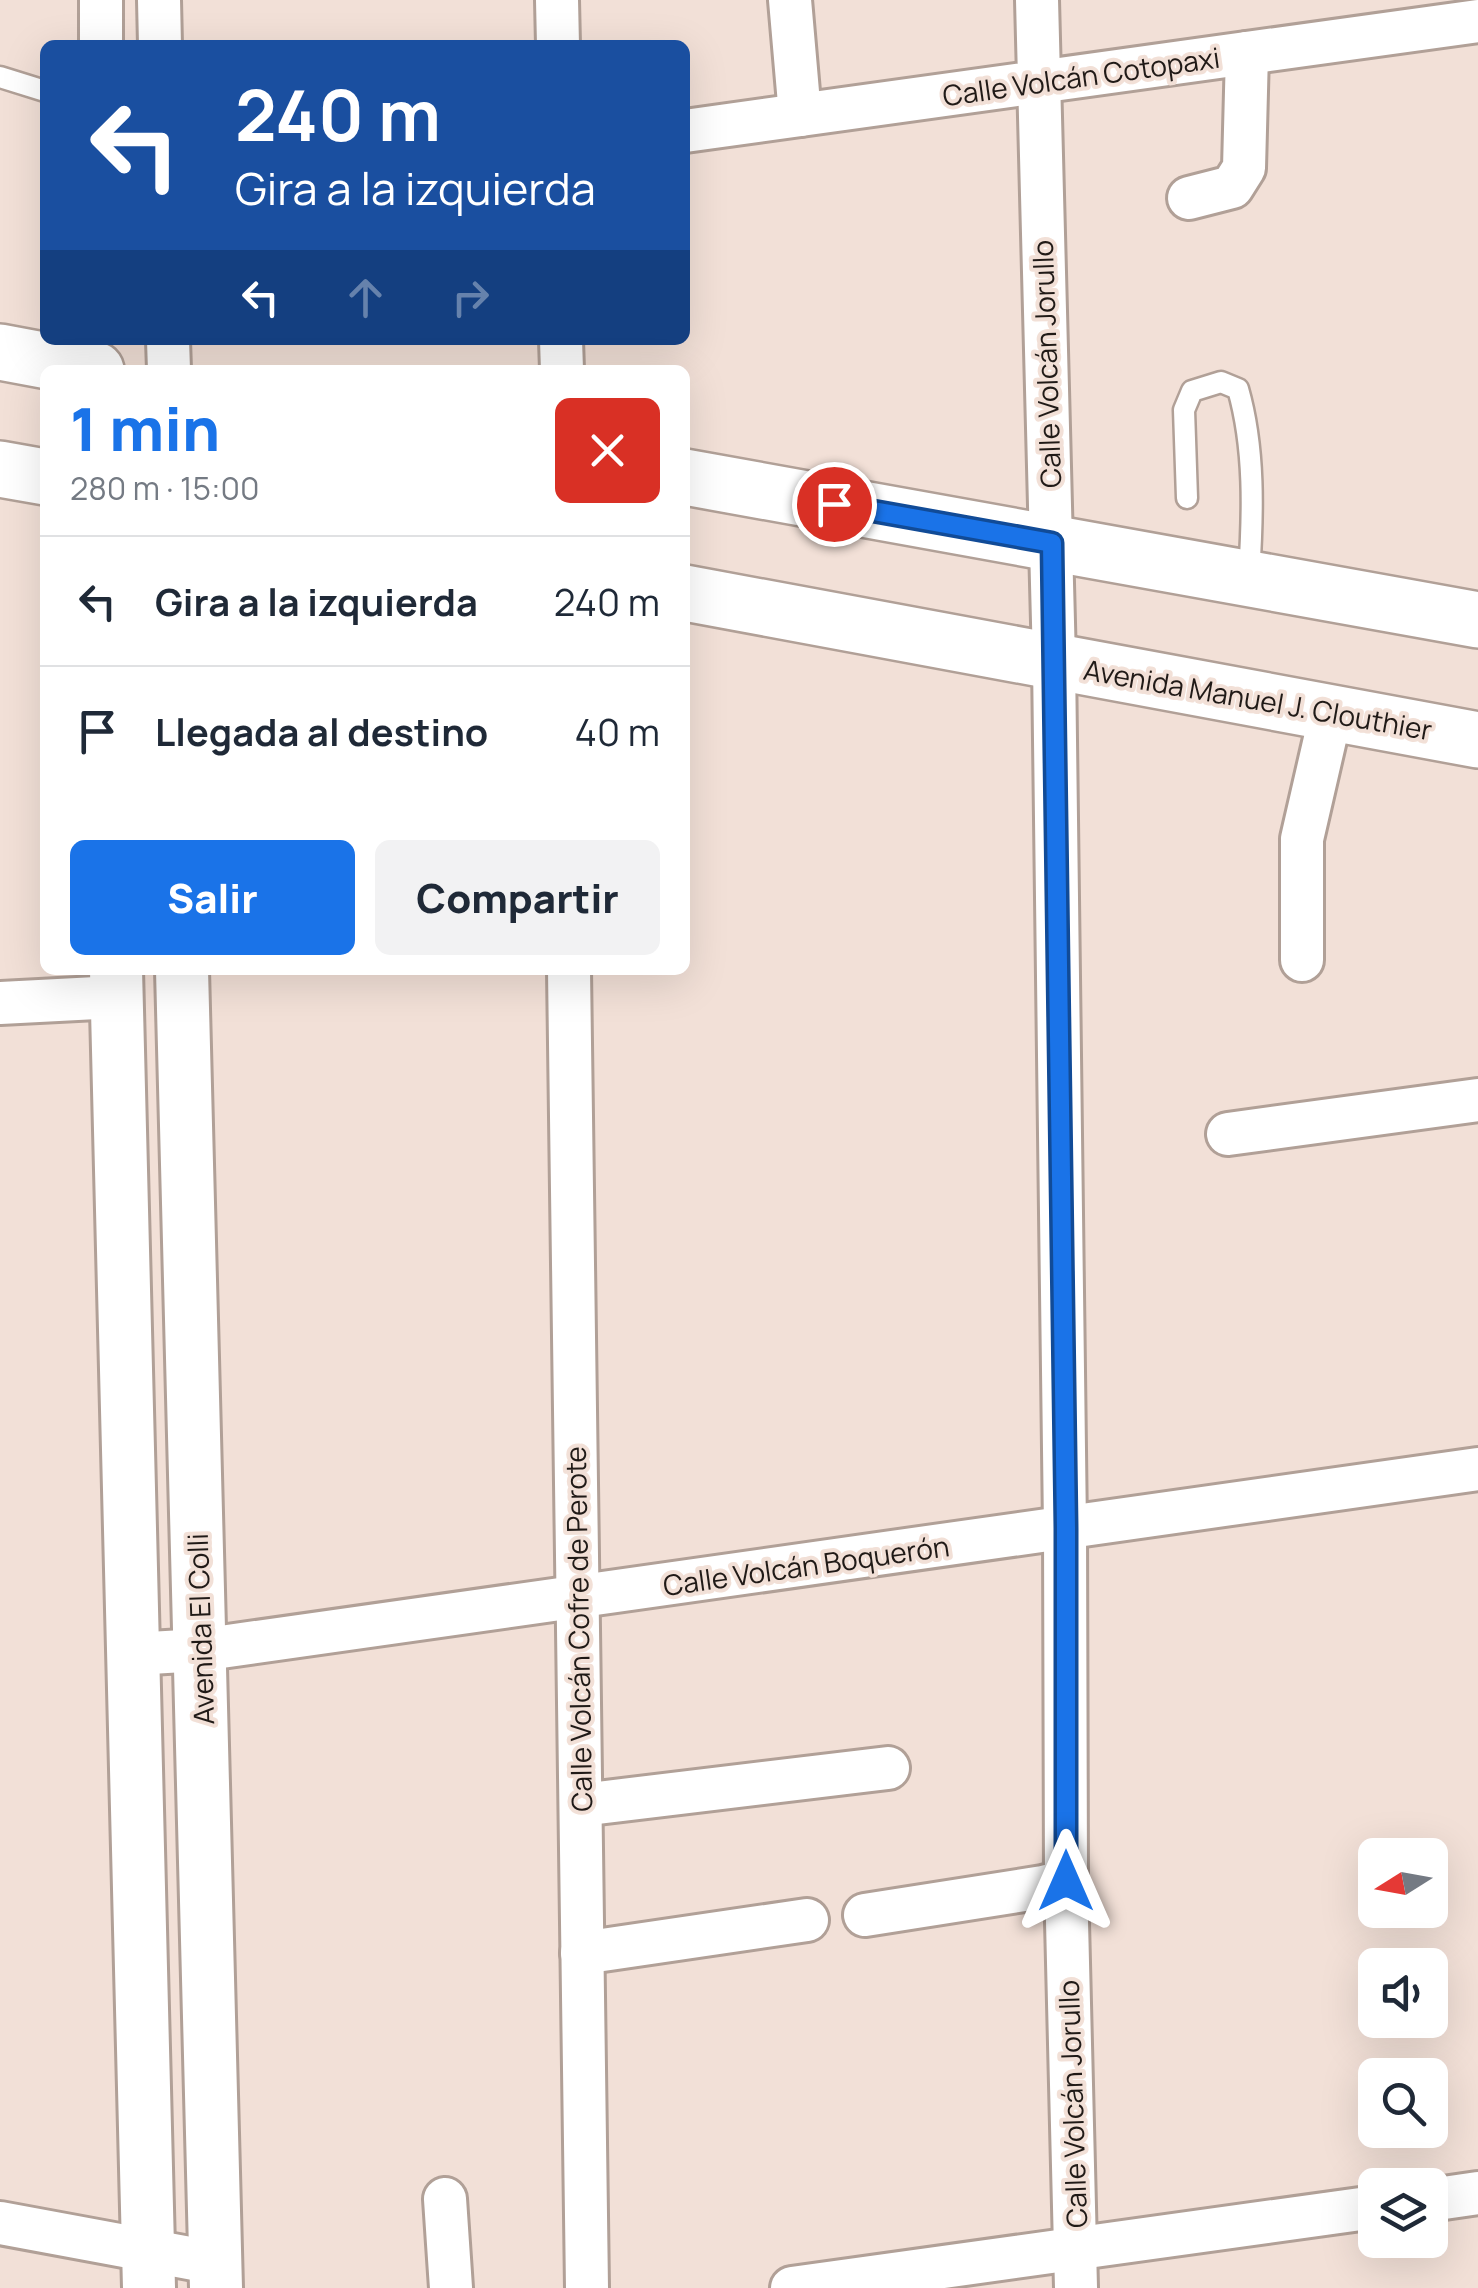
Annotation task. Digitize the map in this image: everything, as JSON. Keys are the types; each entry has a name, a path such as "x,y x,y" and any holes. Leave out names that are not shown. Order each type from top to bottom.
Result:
{"main road":[{"path":"0,352 72,365"},
{"path":"0,470 40,476"},
{"path":"690,478 1478,620"},
{"name":"Avenida Manuel J. Clouthier","path":"690,594 1478,740"}],"street":[{"path":"100,0 101,40"},
{"path":"159,0 160,40"},
{"path":"558,0 558,40"},
{"path":"790,0 800,115"},
{"name":"Calle Volcán Jorullo","path":"1037,0 1052,543 1066,1528 1066,1881 1076,2268"},
{"name":"Calle Volcán Cotopaxi","path":"690,130 1478,21"},
{"path":"1189,198 1232,187 1244,168 1247,53"},
{"path":"1302,960 1302,839 1331,713"},
{"name":"Avenida El Colli","path":"182,975 216,2275"},
{"name":"Calle Volcán Cofre de Perote","path":"569,975 587,2288"},
{"path":"0,1003 116,984 148,2269"},
{"path":"1228,1134 1478,1100"},
{"name":"Calle Volcán Boquerón","path":"132,1654 200,1650 1478,1469"},
{"path":"580,1804 888,1768"},
{"path":"865,1915 1066,1881"},
{"path":"582,1953 808,1920"},
{"path":"1448,2197 1478,2193"},
{"path":"446,2199 451,2288"},
{"path":"792,2288 1076,2268 1358,2210"},
{"path":"0,2223 148,2269 216,2275"}],"lane":[{"path":"0,77 40,89"},
{"path":"1188,498 1184,410 1192,391 1221,382 1238,389 1247,419 1252,522 1249,578"}],"route":[{"path":"834,504 1052,543 1066,1528 1066,1881"}]}
